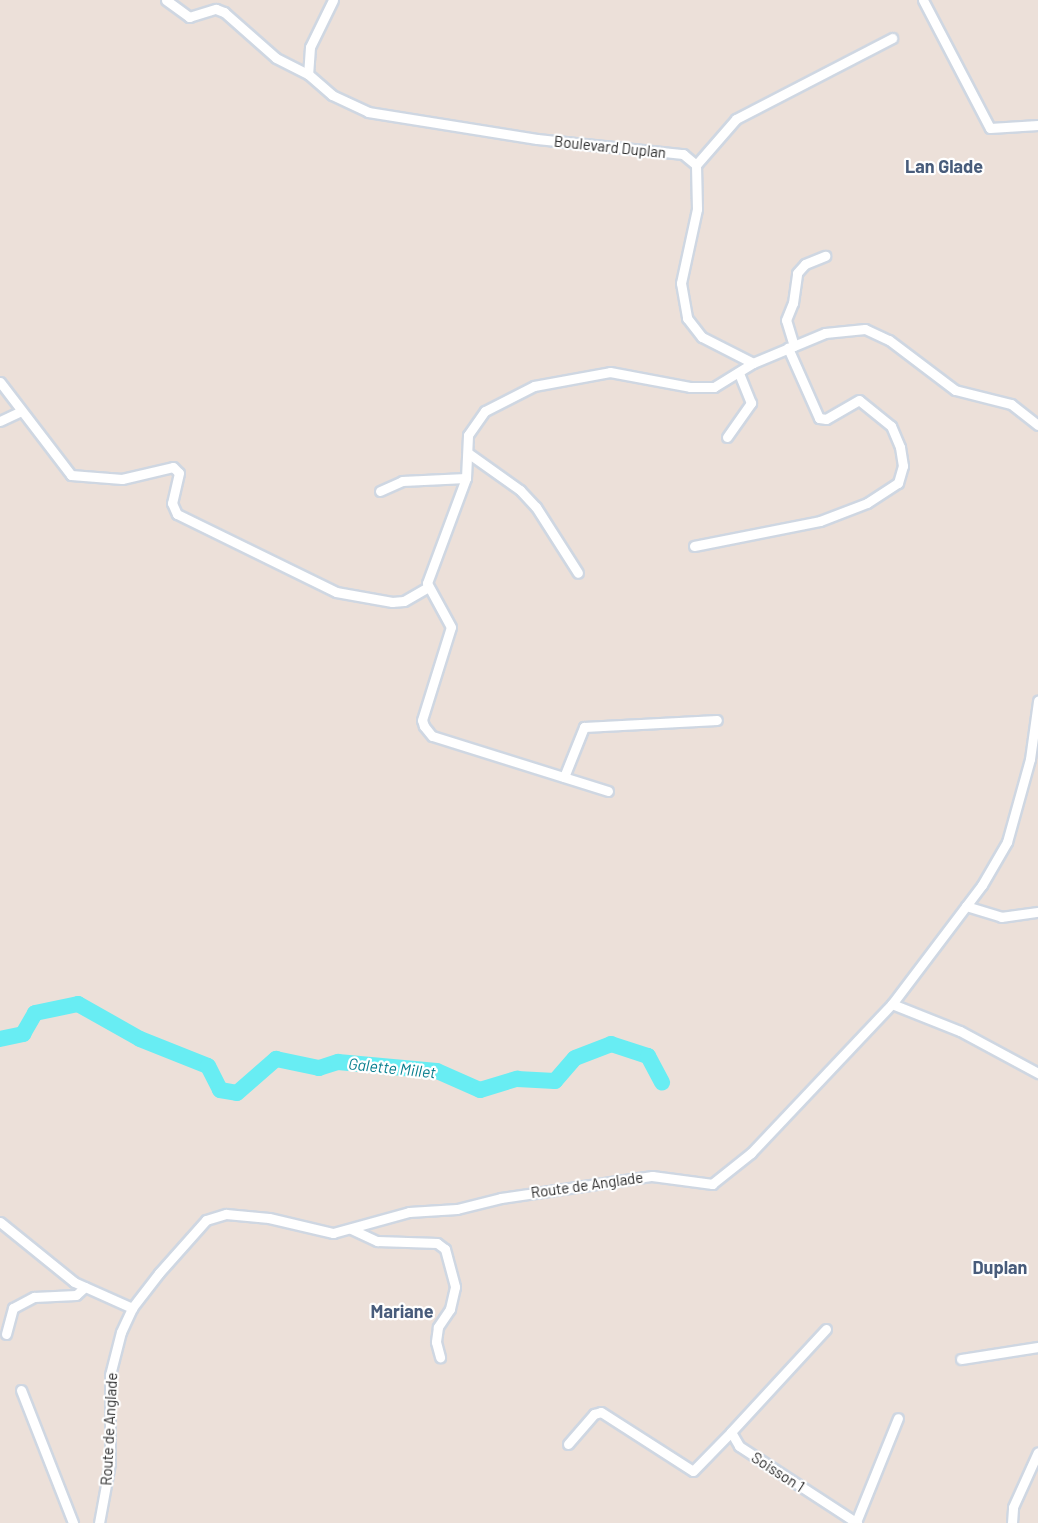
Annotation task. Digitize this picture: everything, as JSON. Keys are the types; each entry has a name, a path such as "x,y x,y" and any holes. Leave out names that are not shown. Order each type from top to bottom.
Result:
{"street":[{"name":"Boulevard Duplan","path":"166,0 189,17 216,9 224,12 276,57 308,74 332,95 368,112 537,140 683,154 696,165"},
{"path":"308,74 310,47 333,0"},
{"path":"923,0 990,128 1038,125"},
{"path":"753,363 702,337 687,318 681,283 697,209 696,165 735,119 892,38"},
{"path":"694,546 820,520 867,503 898,483 902,457 891,426 859,400 826,419 819,418 791,347 786,320 793,303 797,273 805,264 825,256"},
{"path":"0,382 71,475 122,479 173,467 178,473 172,503 177,514 336,592 392,602 404,601 428,587 466,478 468,435 485,411 534,386 610,372 690,387 714,387 739,374 753,363 825,333 865,329 889,340 955,390 1011,404 1038,425"},
{"path":"728,437 751,403 739,374"},
{"path":"0,421 21,411"},
{"path":"468,453 520,490 544,518 578,573"},
{"path":"380,491 402,481 466,478"},
{"path":"428,587 451,627 422,720 426,730 453,743 608,791"},
{"name":"Route de Anglade","path":"99,1523 110,1463 110,1375 132,1308 206,1220 226,1214 269,1218 316,1231 351,1229 409,1212 457,1209 501,1198 652,1176 712,1184 751,1153 892,1004 966,906 1007,842 1030,759 1038,701"},
{"path":"564,777 584,727 717,720"},
{"path":"966,906 1001,917 1038,912"},
{"path":"892,1004 960,1030 1038,1073"},
{"path":"0,1222 85,1287 132,1308"},
{"path":"351,1229 377,1241 437,1243 445,1249 455,1287 450,1309 438,1327 436,1342 440,1357"},
{"path":"6,1334 13,1308 34,1297 76,1295 85,1287"},
{"path":"568,1444 594,1414 601,1412 693,1471 826,1329"},
{"path":"961,1359 1038,1347"},
{"path":"21,1390 73,1523"},
{"path":"857,1523 898,1418"},
{"name":"Soisson 1","path":"731,1432 739,1446 857,1523"},
{"path":"1012,1523 1013,1507 1038,1452"}],"waterway":[{"name":"Galette Millet","path":"0,1039 23,1034 35,1013 78,1004 140,1039 208,1066 220,1090 237,1093 276,1059 319,1068 338,1062 437,1071 480,1090 517,1079 555,1081 575,1058 611,1044 648,1056 662,1082"}],"district":[{"name":"Lan Glade","path":"944,166"},
{"name":"Duplan","path":"1000,1267"},
{"name":"Mariane","path":"402,1311"}]}
